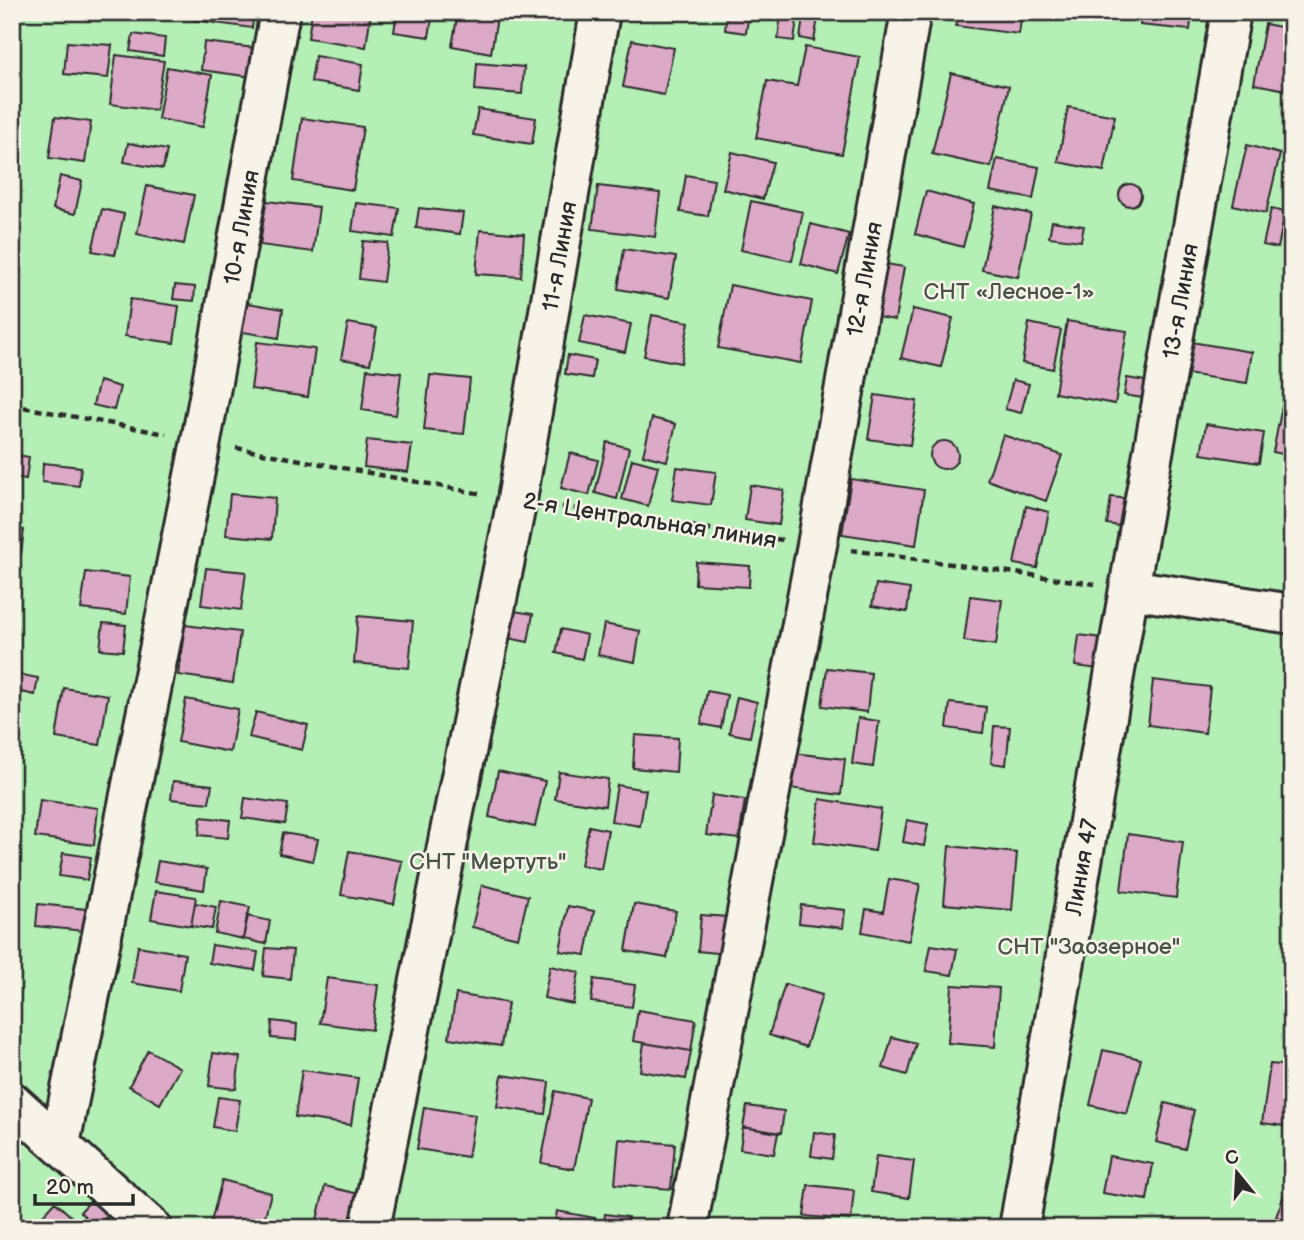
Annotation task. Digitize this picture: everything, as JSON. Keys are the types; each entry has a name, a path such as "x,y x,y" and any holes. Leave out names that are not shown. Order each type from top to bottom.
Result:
{"street":[{"name":"10-я Линия","path":"60,1144 201,441 280,12"},
{"name":"11-я Линия","path":"370,1228 517,500 600,12"},
{"name":"12-я Линия","path":"687,1228 817,545 911,12"},
{"name":"13-я Линия","path":"1129,589 1231,12"},
{"path":"1129,589 1292,614"},
{"name":"Линия 47","path":"1019,1228 1129,589"},
{"path":"12,1102 152,1228"}],"path":[{"name":"2-я Центральная линия","path":"12,405 517,500 1129,589"}],"green space":[{"path":"12,12 1292,12 1292,1228 12,1228"}],"building":[{"path":"21,12 72,12 72,17"},
{"path":"193,12 254,12 252,28 192,20"},
{"path":"312,12 371,12 366,47 308,38"},
{"path":"397,12 433,12 429,37 394,32"},
{"path":"458,12 498,12 491,53 452,46"},
{"path":"727,12 749,12 746,33 725,30"},
{"path":"781,12 798,12 794,41 778,39"},
{"path":"804,12 819,12 814,41 800,38"},
{"path":"958,12 1022,12 1019,34 956,26"},
{"path":"1142,12 1192,12 1190,30 1140,25"},
{"path":"1265,24 1292,29 1292,91 1254,84"},
{"path":"133,34 165,38 163,56 130,51"},
{"path":"632,40 674,48 664,95 623,87"},
{"path":"67,42 112,45 108,78 64,74"},
{"path":"204,42 255,48 252,77 201,70"},
{"path":"805,47 860,57 842,154 756,138 767,81 797,86"},
{"path":"116,55 164,61 156,110 110,104"},
{"path":"315,56 363,64 359,90 311,82"},
{"path":"477,63 524,67 522,94 475,90"},
{"path":"167,67 212,75 203,127 158,119"},
{"path":"951,73 1009,86 991,167 932,154"},
{"path":"1068,107 1115,116 1104,171 1058,162"},
{"path":"478,109 536,118 532,144 473,135"},
{"path":"55,117 91,122 85,163 49,158"},
{"path":"302,118 363,127 353,190 293,181"},
{"path":"128,143 167,150 163,169 124,162"},
{"path":"1247,145 1280,154 1266,213 1233,205"},
{"path":"732,152 773,162 763,199 723,189"},
{"path":"997,159 1039,167 1033,199 990,191"},
{"path":"686,175 714,180 708,216 680,212"},
{"path":"60,176 82,181 75,214 53,209"},
{"path":"1130,184 1138,187 1141,195 1138,203 1130,206 1122,203 1119,195 1122,187"},
{"path":"147,186 194,195 184,244 137,234"},
{"path":"598,186 660,193 655,237 592,229"},
{"path":"926,191 974,204 963,247 915,234"},
{"path":"266,201 319,207 313,252 260,245"},
{"path":"751,201 803,212 792,261 741,250"},
{"path":"356,203 399,208 394,237 352,231"},
{"path":"995,206 1031,214 1018,277 982,270"},
{"path":"419,208 463,213 460,234 416,228"},
{"path":"102,209 124,214 115,255 92,251"},
{"path":"1271,209 1285,212 1278,248 1263,245"},
{"path":"1052,221 1084,226 1081,241 1049,237"},
{"path":"811,224 849,234 838,274 801,264"},
{"path":"480,230 524,234 521,277 476,274"},
{"path":"363,241 388,243 383,282 359,279"},
{"path":"624,249 676,257 669,298 618,289"},
{"path":"880,263 904,267 895,320 871,316"},
{"path":"12,275 22,277 14,318 12,318"},
{"path":"175,285 195,287 194,301 173,299"},
{"path":"730,285 812,301 801,363 718,348"},
{"path":"130,299 179,306 174,343 125,336"},
{"path":"236,301 283,309 279,338 231,330"},
{"path":"913,309 953,318 941,367 901,358"},
{"path":"585,315 631,324 625,352 579,343"},
{"path":"652,315 689,322 681,363 644,356"},
{"path":"1067,321 1127,331 1115,404 1055,393"},
{"path":"348,323 377,328 370,364 341,359"},
{"path":"1029,323 1061,330 1053,369 1022,363"},
{"path":"257,342 315,349 308,397 251,389"},
{"path":"1191,342 1252,352 1247,383 1186,374"},
{"path":"568,355 595,360 592,378 565,374"},
{"path":"367,369 401,373 396,415 362,410"},
{"path":"430,375 470,379 464,434 424,430"},
{"path":"1127,378 1152,382 1149,399 1124,395"},
{"path":"1013,380 1029,384 1021,413 1005,409"},
{"path":"99,381 120,387 114,410 93,405"},
{"path":"1285,391 1292,392 1292,456 1273,452"},
{"path":"875,395 917,401 910,445 868,439"},
{"path":"652,418 676,424 667,461 643,455"},
{"path":"1206,424 1264,433 1259,463 1201,454"},
{"path":"1003,435 1062,455 1046,501 987,480"},
{"path":"367,440 412,445 408,472 364,467"},
{"path":"944,441 954,445 958,455 954,465 944,469 934,465 930,455 934,445"},
{"path":"607,442 629,448 617,499 595,493"},
{"path":"570,453 598,460 589,495 561,488"},
{"path":"12,454 29,457 26,479 12,477"},
{"path":"632,459 658,466 648,506 622,499"},
{"path":"43,463 81,467 79,486 42,482"},
{"path":"677,467 716,472 711,505 672,500"},
{"path":"851,479 924,490 916,545 842,534"},
{"path":"750,485 784,490 779,525 745,520"},
{"path":"230,494 275,498 272,539 226,535"},
{"path":"1111,497 1130,499 1125,527 1107,524"},
{"path":"1026,506 1049,512 1037,568 1014,564"},
{"path":"12,529 24,530 21,554 12,553"},
{"path":"696,562 750,566 749,587 695,584"},
{"path":"206,568 246,572 241,610 201,605"},
{"path":"1289,570 1292,571 1292,601 1282,598"},
{"path":"86,572 130,577 126,614 81,609"},
{"path":"876,584 910,589 907,612 872,606"},
{"path":"970,596 1002,600 996,645 964,641"},
{"path":"514,611 533,614 528,642 508,638"},
{"path":"358,616 413,621 409,668 354,663"},
{"path":"103,623 126,625 123,651 100,649"},
{"path":"604,624 640,631 635,662 598,655"},
{"path":"185,625 240,632 233,683 178,675"},
{"path":"561,629 587,635 582,659 556,653"},
{"path":"1079,635 1103,638 1099,669 1075,666"},
{"path":"827,668 871,673 867,712 822,706"},
{"path":"12,673 38,678 35,695 12,690"},
{"path":"1153,680 1210,687 1205,733 1148,725"},
{"path":"64,688 108,695 100,745 56,738"},
{"path":"707,691 727,695 721,728 701,724"},
{"path":"737,697 757,702 750,737 729,733"},
{"path":"186,699 238,709 230,752 178,742"},
{"path":"950,703 986,707 983,733 947,728"},
{"path":"256,712 308,725 302,750 249,737"},
{"path":"858,718 879,721 873,767 852,764"},
{"path":"994,726 1010,727 1006,765 991,763"},
{"path":"635,735 678,738 676,772 633,768"},
{"path":"793,753 845,759 841,795 789,788"},
{"path":"498,771 545,781 535,827 489,817"},
{"path":"559,772 608,779 605,806 555,799"},
{"path":"173,781 212,785 209,803 171,799"},
{"path":"617,785 646,790 640,826 611,821"},
{"path":"712,795 745,800 739,839 706,835"},
{"path":"245,798 288,804 285,824 242,818"},
{"path":"820,799 881,809 875,851 814,842"},
{"path":"40,800 98,808 94,845 35,837"},
{"path":"201,817 230,820 228,838 199,835"},
{"path":"907,820 928,824 924,846 903,842"},
{"path":"589,826 608,830 601,869 581,865"},
{"path":"283,833 318,839 313,861 279,854"},
{"path":"1128,834 1183,842 1176,898 1121,891"},
{"path":"949,846 1017,853 1012,910 944,904"},
{"path":"349,851 402,861 394,904 341,895"},
{"path":"63,853 91,857 87,880 59,876"},
{"path":"158,861 207,869 204,890 154,882"},
{"path":"889,879 920,884 909,941 862,932 866,909 883,912"},
{"path":"482,885 528,896 518,938 472,927"},
{"path":"156,891 196,897 191,926 151,919"},
{"path":"221,901 250,907 243,939 215,933"},
{"path":"195,903 216,907 212,929 191,926"},
{"path":"38,904 86,909 84,931 36,926"},
{"path":"634,904 676,911 667,958 626,951"},
{"path":"801,905 845,910 843,928 799,923"},
{"path":"568,906 594,911 586,955 560,951"},
{"path":"701,915 728,917 726,954 698,951"},
{"path":"247,916 270,921 266,944 243,939"},
{"path":"212,945 258,952 255,970 209,963"},
{"path":"931,945 957,949 952,975 926,971"},
{"path":"138,946 185,954 179,991 132,983"},
{"path":"266,948 293,950 290,979 263,976"},
{"path":"550,966 579,972 573,1004 544,998"},
{"path":"327,978 378,985 372,1030 320,1023"},
{"path":"594,979 635,985 632,1007 591,1002"},
{"path":"785,984 822,995 806,1047 769,1035"},
{"path":"952,985 999,988 995,1047 948,1043"},
{"path":"456,994 508,1003 501,1046 449,1038"},
{"path":"638,1010 696,1020 691,1051 633,1041"},
{"path":"272,1021 297,1024 296,1040 271,1038"},
{"path":"892,1037 916,1043 907,1075 883,1068"},
{"path":"644,1043 691,1051 686,1079 640,1071"},
{"path":"148,1050 180,1068 160,1104 129,1086"},
{"path":"1103,1050 1141,1059 1127,1114 1090,1105"},
{"path":"213,1053 240,1057 236,1089 209,1086"},
{"path":"1270,1064 1292,1066 1292,1127 1262,1123"},
{"path":"302,1070 358,1078 351,1125 295,1117"},
{"path":"502,1075 549,1082 545,1114 497,1107"},
{"path":"555,1091 588,1098 574,1169 541,1163"},
{"path":"218,1097 240,1100 235,1131 213,1127"},
{"path":"1165,1103 1194,1110 1185,1149 1156,1142"},
{"path":"747,1106 784,1111 781,1133 743,1127"},
{"path":"424,1107 475,1115 468,1157 417,1149"},
{"path":"743,1127 778,1133 774,1154 740,1149"},
{"path":"814,1132 835,1135 832,1159 811,1156"},
{"path":"619,1139 675,1144 671,1189 615,1184"},
{"path":"876,1156 914,1161 909,1198 871,1192"},
{"path":"1109,1156 1153,1164 1147,1200 1102,1193"},
{"path":"222,1180 271,1193 262,1228 234,1228 211,1222"},
{"path":"808,1185 854,1190 851,1220 804,1216"},
{"path":"325,1186 363,1195 356,1228 315,1228"},
{"path":"1285,1192 1292,1194 1291,1223 1276,1217"},
{"path":"92,1199 109,1214 97,1228 80,1212"},
{"path":"55,1202 84,1228 33,1226"},
{"path":"557,1211 595,1218 593,1228 554,1228"},
{"path":"605,1214 628,1217 627,1228 603,1228"},
{"path":"414,1221 444,1228 412,1228"}],"park label":[{"name":"СНТ «Лесное-1»","path":"1009,291"},
{"name":"СНТ \"Мертуть\"","path":"488,861"},
{"name":"СНТ \"Заозерное\"","path":"1089,946"}]}
